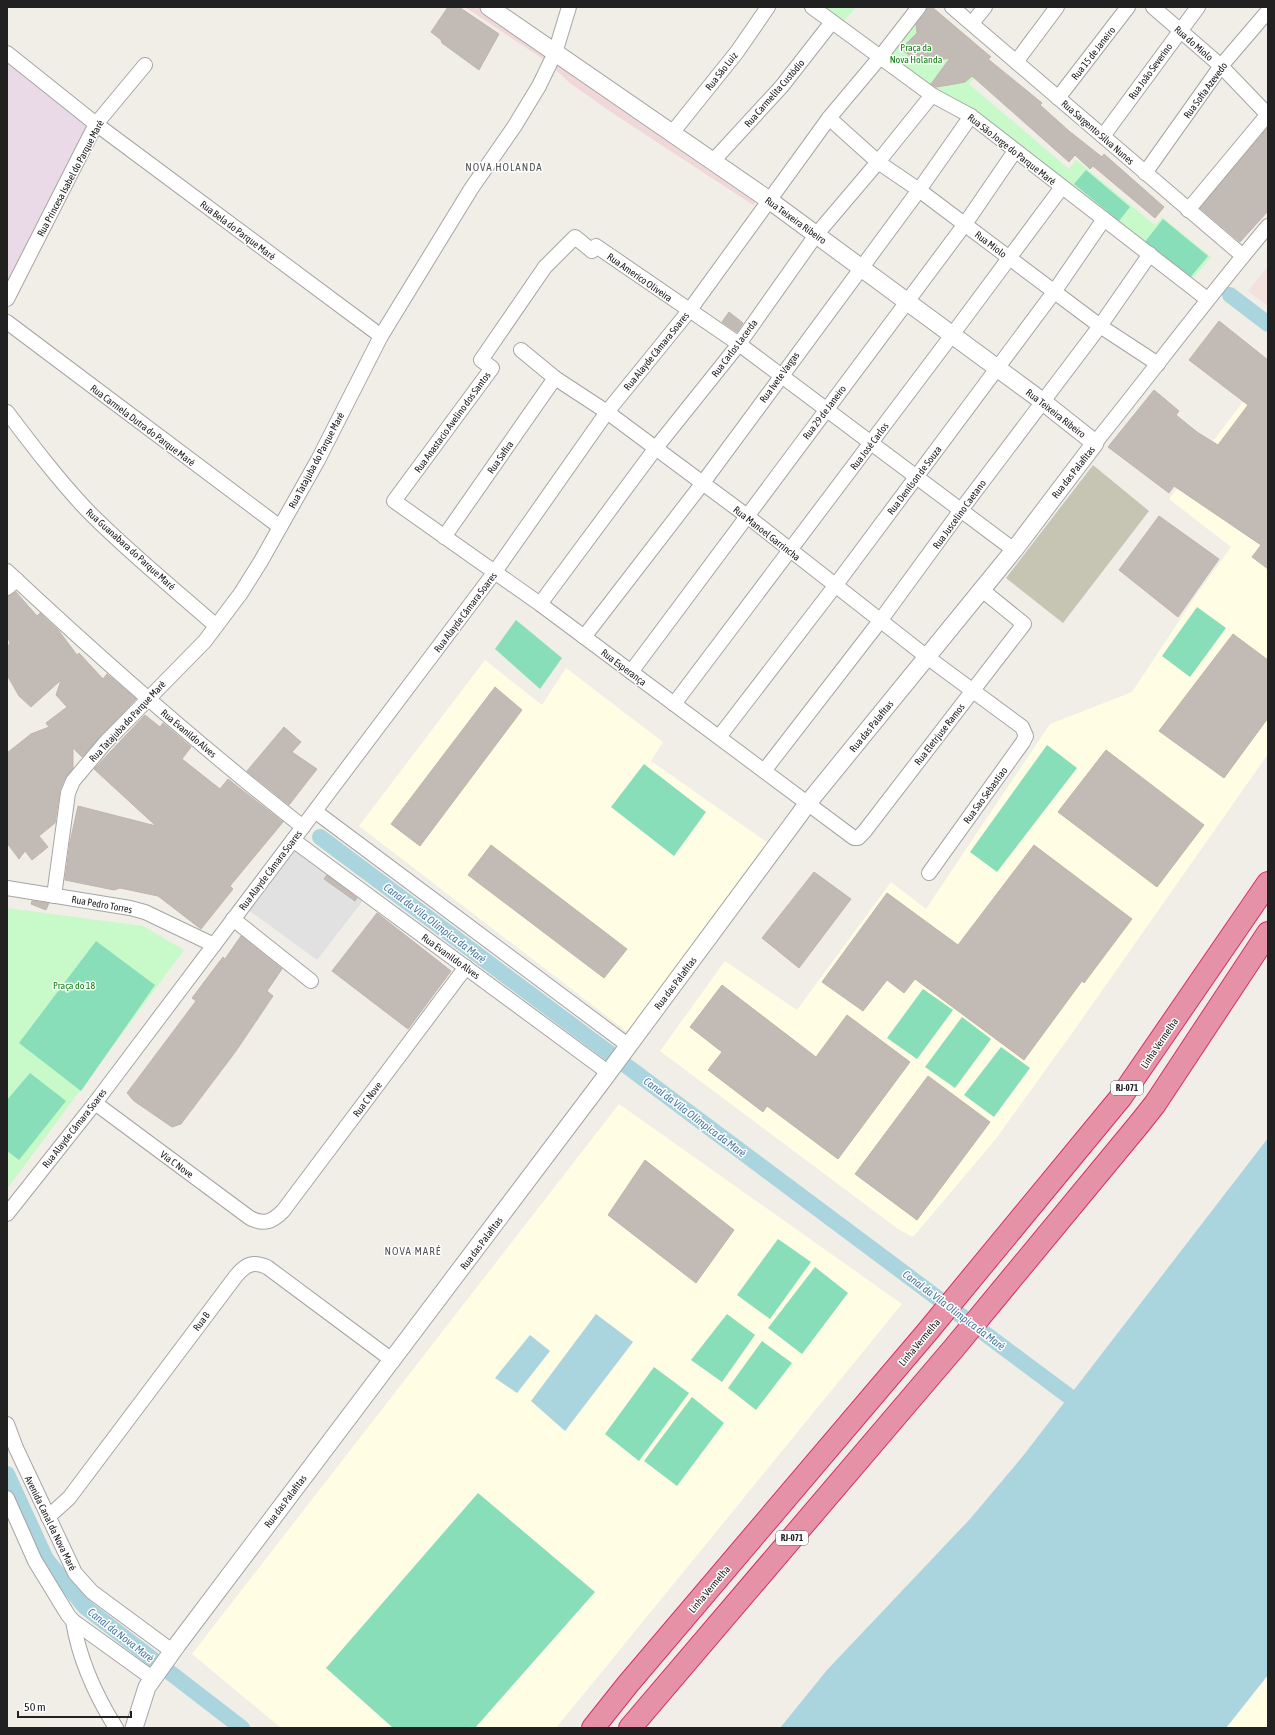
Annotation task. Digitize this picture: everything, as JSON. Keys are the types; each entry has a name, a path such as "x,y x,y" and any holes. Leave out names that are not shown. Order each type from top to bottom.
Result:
{"highway":[{"name":"Linha Vermelha","path":"593,1728 628,1684 970,1281 1121,1097 1268,883"},
{"name":"RJ-071","path":"630,1728 954,1348 1155,1104 1268,933"},
{"path":"585,1728 628,1684"}],"street":[{"name":"Rua Teixeira Ribeiro","path":"489,7 769,200 1042,401 1095,443"},
{"name":"Rua Tatajuba do Parque Maré","path":"54,896 68,793 73,781 105,743 147,698 204,641 241,593 318,460 381,336 471,189 514,127 538,86 555,53 569,7"},
{"name":"Rua São Luiz","path":"672,133 737,52 768,7"},
{"name":"Rua São Jorge do Parque Maré","path":"812,7 881,56 932,95 971,116 1207,299"},
{"name":"Rua Alayde Câmara Soares","path":"7,1214 95,1103 233,919 316,812 494,573 607,412 689,311 829,118 881,56 919,7"},
{"name":"Rua Sargento Silva Nunes","path":"952,7 1243,256"},
{"path":"972,23 985,7"},
{"path":"1016,62 1057,7"},
{"name":"Rua 15 de Janeiro","path":"1058,98 1128,7"},
{"name":"Rua do Miolo","path":"1153,7 1221,66 1268,114"},
{"name":"Rua João Severino","path":"1103,136 1198,7"},
{"name":"Rua Sofia Azevedo","path":"1145,173 1221,66 1268,11"},
{"name":"Rua Carmelita Custódio","path":"713,161 782,86 832,22"},
{"name":"Rua Bela do Parque Maré","path":"7,53 96,124 381,336"},
{"name":"Rua Princesa Isabel do Parque Maré","path":"7,299 96,124 145,65"},
{"name":"Rua Carlos Lacerda","path":"540,604 655,449 739,344 816,235 932,95"},
{"path":"1188,210 1268,114"},
{"name":"Rua Ivete Vargas","path":"584,637 702,484 780,376 919,190 971,116"},
{"name":"Rua Miolo","path":"829,118 878,162 919,190 1100,326 1158,364"},
{"name":"Rua 29 de Janeiro","path":"631,672 965,224 1016,152"},
{"name":"Rua José Carlos","path":"674,704 790,552 1010,258 1062,186"},
{"name":"Rua Denilson de Souza","path":"719,737 835,586 1054,292 1104,219"},
{"name":"Rua das Palafitas","path":"134,1728 142,1701 155,1675 170,1654 619,1058 808,803 1014,550 1207,299 1268,226"},
{"name":"Rua Americo Oliveira","path":"545,267 575,237 594,248 739,344 1014,550"},
{"name":"Rua Juscelino Caetano","path":"764,771 880,621 1042,401 1100,326 1150,254"},
{"name":"Rua Anastacio Avelino dos Santos","path":"394,501 492,368 481,360 545,267"},
{"name":"Rua Carmela Dutra do Parque Maré","path":"7,322 280,527"},
{"name":"Rua Manoel Garrincha","path":"521,350 555,378 607,412 747,516 790,552 927,657 1012,718"},
{"name":"Rua Safira","path":"444,537 555,378"},
{"name":"Rua Guanabara do Parque Maré","path":"7,412 56,475 86,508 111,533 215,625"},
{"name":"Rua Esperança","path":"394,501 540,604 851,836"},
{"name":"Rua Evanildo Alves","path":"10,580 240,778 303,827"},
{"name":"Rua Eletrjuse Ramos","path":"851,836 858,838 864,832 1024,624 982,590"},
{"name":"Rua Sao Sebastiao","path":"929,873 1023,742 1025,732 1012,718"},
{"path":"316,812 619,1058"},
{"name":"Rua Evanildo Alves","path":"293,840 466,967 619,1058"},
{"name":"Rua Pedro Torres","path":"7,888 130,908 144,912 214,945"},
{"path":"233,919 311,981"},
{"name":"Rua C Nove","path":"261,1222 272,1220 283,1212 466,967"},
{"name":"Via C Nove","path":"95,1103 250,1218 261,1222"},
{"name":"Rua B","path":"48,1516 69,1498 236,1276 248,1265 259,1264 267,1268 392,1360"},
{"name":"Avenida Canal da Nova Maré","path":"7,1424 16,1448 68,1562 82,1583 170,1654"},
{"path":"7,1498 35,1561 62,1607 73,1621 155,1675"},
{"path":"73,1621 82,1656 107,1714 116,1728"}],"shaded area":[{"path":"465,7 503,7 767,188 753,205 614,114 571,84 546,61"},
{"path":"7,52 91,120 7,288"},
{"path":"1268,266 1268,306 1248,291"},
{"path":"1268,369 1268,754 1080,1022 995,1140 913,1237 898,1229 660,1051 725,961 797,1010 891,882 926,909 1050,724 1132,692 1199,591 1231,547 1169,499"},
{"path":"1093,465 1149,511 1063,623 1006,578"},
{"path":"485,660 542,705 566,668 663,742 651,761 768,843 630,1034 359,826"},
{"path":"296,848 365,898 317,960 247,909"},
{"path":"619,1104 902,1304 556,1728 281,1728 192,1654"},
{"path":"1268,1675 1268,1728 1226,1728"}],"green space":[{"path":"820,7 856,7 842,23"},
{"name":"Praça da Nova Holanda","path":"914,24 975,77 969,84 1069,169 1076,160 1155,225 1162,217 1211,257 1190,282 953,97 935,92 887,56"},
{"path":"1086,170 1130,207 1119,221 1074,184"},
{"path":"1163,219 1208,256 1189,279 1144,243"},
{"path":"1197,607 1226,628 1190,677 1162,656"},
{"path":"516,620 562,658 540,689 495,649"},
{"path":"1047,745 1077,768 997,872 970,852"},
{"path":"644,764 706,812 674,856 611,807"},
{"name":"Praça do 18","path":"7,908 143,926 184,950 7,1189"},
{"path":"96,941 155,985 81,1091 19,1043"},
{"path":"923,989 953,1010 917,1059 887,1038"},
{"path":"962,1017 991,1039 955,1088 925,1067"},
{"path":"1001,1047 1030,1068 994,1117 964,1095"},
{"path":"30,1073 66,1101 19,1160 7,1151 7,1100"},
{"path":"778,1239 811,1262 770,1319 737,1295"},
{"path":"815,1267 848,1293 802,1354 768,1328"},
{"path":"727,1314 755,1335 722,1382 691,1360"},
{"path":"762,1341 792,1363 756,1410 728,1388"},
{"path":"654,1367 689,1393 639,1461 605,1434"},
{"path":"692,1397 724,1423 677,1486 644,1461"},
{"path":"478,1493 595,1592 475,1728 393,1728 326,1668"}],"water":[{"path":"1268,1138 1268,1675 1226,1728 780,1728 827,1670 970,1519 1023,1456"},
{"path":"596,1314 633,1342 565,1431 531,1401"},
{"path":"530,1335 550,1351 517,1393 495,1378"}],"building":[{"path":"448,7 459,7 499,34 479,70 442,43 441,40 431,32"},
{"path":"927,7 932,7 991,57 988,59 1042,103 1040,105 1069,131 1102,157 1104,154 1164,207 1155,218 1093,166 1090,169 1075,155 1069,162 972,76 965,82 936,87 931,84 950,58 915,64 914,59 901,49 917,33 916,24 926,12"},
{"path":"1268,127 1268,211 1240,242 1200,208"},
{"path":"729,312 743,323 737,332 722,322"},
{"path":"1219,321 1268,360 1268,569 1252,557 1261,545 1174,486 1169,493 1108,447 1154,390 1179,411 1176,415 1197,432 1218,445 1248,405 1189,360"},
{"path":"1159,516 1219,559 1178,617 1119,570"},
{"path":"16,592 37,616 40,613 59,631 77,655 79,653 103,679 107,674 136,699 82,757 73,748 73,768 65,778 60,790 55,823 39,836 48,847 32,860 25,851 19,859 7,843 7,753 31,734 49,727 46,723 67,707 56,695 61,680 31,707 19,696 7,675 7,646 10,644 7,634 7,596"},
{"path":"1233,634 1268,660 1268,718 1224,778 1159,731"},
{"path":"495,687 522,710 420,846 391,824"},
{"path":"145,715 160,727 163,723 191,747 182,759 220,789 228,779 283,822 230,886 233,889 201,929 158,896 120,888 114,890 65,880 70,842 78,806 156,826 94,769"},
{"path":"284,727 301,742 292,752 317,769 289,805 247,771"},
{"path":"1106,750 1204,825 1157,887 1058,812"},
{"path":"491,845 627,949 604,978 468,875"},
{"path":"1034,845 1132,919 1084,983 1082,981 1024,1060 915,979 904,993 887,980 863,1011 822,982 887,893 958,945"},
{"path":"814,872 851,899 799,968 762,938"},
{"path":"327,875 357,898 355,901 324,879"},
{"path":"32,901 49,903 46,910 31,904"},
{"path":"377,913 451,971 408,1029 332,971"},
{"path":"241,936 282,969 267,991 273,996 236,1051 181,1124 172,1127 134,1101 127,1093 196,1001 192,998 223,957 225,959"},
{"path":"722,985 816,1057 847,1015 910,1062 838,1159 767,1106 763,1112 708,1070 722,1052 690,1027"},
{"path":"928,1076 990,1122 917,1220 855,1174"},
{"path":"645,1160 734,1230 696,1283 608,1215"}],"waterway":[{"path":"1230,295 1268,324"},
{"name":"Canal da Vila Olímpica da Maré","path":"320,837 1070,1397"},
{"name":"Canal da Nova Maré","path":"7,1474 46,1559 85,1607 242,1728"}],"district":[{"name":"NOVA HOLANDA","path":"504,167"},
{"name":"NOVA MARÉ","path":"413,1251"}]}
